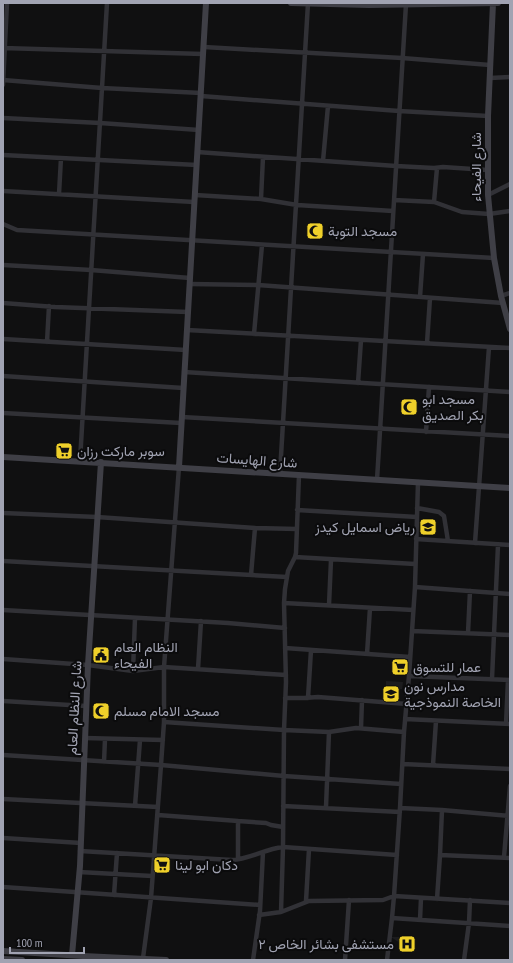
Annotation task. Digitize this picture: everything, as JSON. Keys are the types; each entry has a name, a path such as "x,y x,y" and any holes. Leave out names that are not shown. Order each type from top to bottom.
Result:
{"street":[{"path":"3,84 7,3"},
{"path":"80,461 86,382 95,196 107,3"},
{"path":"143,958 151,898 163,740 164,667 182,420 206,3"},
{"path":"291,3 498,3"},
{"path":"280,473 308,3"},
{"name":"شارع الفيحاء","path":"493,3 488,116 489,214 494,258 501,296 510,325"},
{"path":"376,480 406,4"},
{"path":"204,47 402,58 490,65"},
{"path":"4,48 203,54"},
{"path":"490,78 510,77"},
{"path":"3,80 201,94 399,112 488,116"},
{"path":"323,161 328,106"},
{"path":"3,118 199,130"},
{"path":"197,152 299,160 488,170"},
{"path":"3,155 197,165"},
{"path":"261,199 263,157"},
{"path":"59,194 61,158"},
{"path":"434,202 437,168"},
{"path":"488,195 510,184"},
{"path":"3,191 194,202"},
{"path":"195,195 261,199 297,205 393,211"},
{"path":"394,200 434,202 462,212 489,214 510,211"},
{"path":"3,224 17,230 494,258"},
{"path":"254,334 262,244"},
{"path":"420,297 423,254"},
{"path":"3,265 91,270 190,281 503,303"},
{"path":"501,296 510,293"},
{"path":"428,344 430,298"},
{"path":"3,303 188,312"},
{"path":"47,342 50,306"},
{"path":"187,330 510,348"},
{"path":"3,339 186,350"},
{"path":"358,383 361,340"},
{"path":"475,543 489,347"},
{"path":"184,372 510,392"},
{"path":"3,376 184,388"},
{"path":"426,432 429,387"},
{"path":"3,413 283,423 510,436"},
{"name":"شارع الهايسات","path":"3,457 510,488"},
{"name":"شارع النظام العام","path":"72,955 81,843 88,665 101,462"},
{"path":"281,912 286,675 284,603 288,571 295,557 297,547 299,475"},
{"path":"387,960 394,896 415,588 418,482"},
{"path":"417,508 439,512 444,516 448,541"},
{"path":"297,510 417,517"},
{"path":"3,513 98,517 255,528 297,529"},
{"path":"251,575 255,528"},
{"path":"416,539 510,545"},
{"path":"492,679 498,545"},
{"path":"295,557 416,564"},
{"path":"329,605 331,560"},
{"path":"3,561 287,577"},
{"path":"415,588 510,594"},
{"path":"468,633 470,591"},
{"path":"284,603 413,610"},
{"path":"367,654 370,608"},
{"path":"3,610 201,621 285,628"},
{"path":"133,671 135,618"},
{"path":"198,669 201,621"},
{"path":"412,631 510,635"},
{"path":"285,648 410,657"},
{"path":"308,698 312,650"},
{"path":"3,659 88,665 133,671 164,667 286,675"},
{"path":"405,719 508,724 509,680 409,676"},
{"path":"285,698 362,700 407,704"},
{"path":"361,728 362,700"},
{"path":"3,701 86,706"},
{"path":"433,765 436,721"},
{"path":"164,722 329,732 351,728 404,732"},
{"path":"326,807 329,732"},
{"path":"85,738 163,740"},
{"path":"104,762 106,739"},
{"path":"135,806 140,740"},
{"path":"3,755 161,765 284,776 401,784"},
{"path":"403,764 510,769"},
{"path":"504,857 509,816 510,786"},
{"path":"3,799 158,807"},
{"path":"284,806 442,810 509,816"},
{"path":"437,898 442,810"},
{"path":"158,815 266,823 283,827"},
{"path":"238,821 238,859"},
{"path":"3,838 81,843"},
{"path":"80,851 238,859 283,847 397,855"},
{"path":"306,901 309,849"},
{"path":"253,960 260,905 263,852"},
{"path":"114,895 118,853"},
{"path":"440,855 510,858"},
{"path":"79,872 152,876"},
{"path":"3,887 260,905"},
{"path":"259,915 281,912 306,901 383,900 394,896 510,903"},
{"path":"420,920 421,898"},
{"path":"345,960 348,900"},
{"path":"464,960 470,900"},
{"path":"392,918 510,926"},
{"path":"3,951 166,960"},
{"path":"3,959 22,960"}],"shaded area":[{"name":"مدارس نون الخاصة النموذجية","path":"386,681 403,682 402,689 396,689 395,699 386,699"},
{"name":"مستشفى بشائر الخاص ٢","path":"391,937 412,937 412,951"}],"place":[{"name":"مسجد التوبة","path":"315,231"},
{"name":"مسجد ابو بكر الصديق","path":"409,407"},
{"name":"سوبر ماركت رزان","path":"64,451"},
{"name":"رياض اسمايل كيدز","path":"428,527"},
{"name":"النظام العام الفيحاء","path":"101,655"},
{"name":"عمار للتسوق","path":"400,667"},
{"name":"مدارس نون الخاصة النموذجية","path":"391,694"},
{"name":"مسجد الامام مسلم","path":"101,711"},
{"name":"دكان ابو لينا","path":"162,865"},
{"name":"مستشفى بشائر الخاص ٢","path":"407,944"}]}
